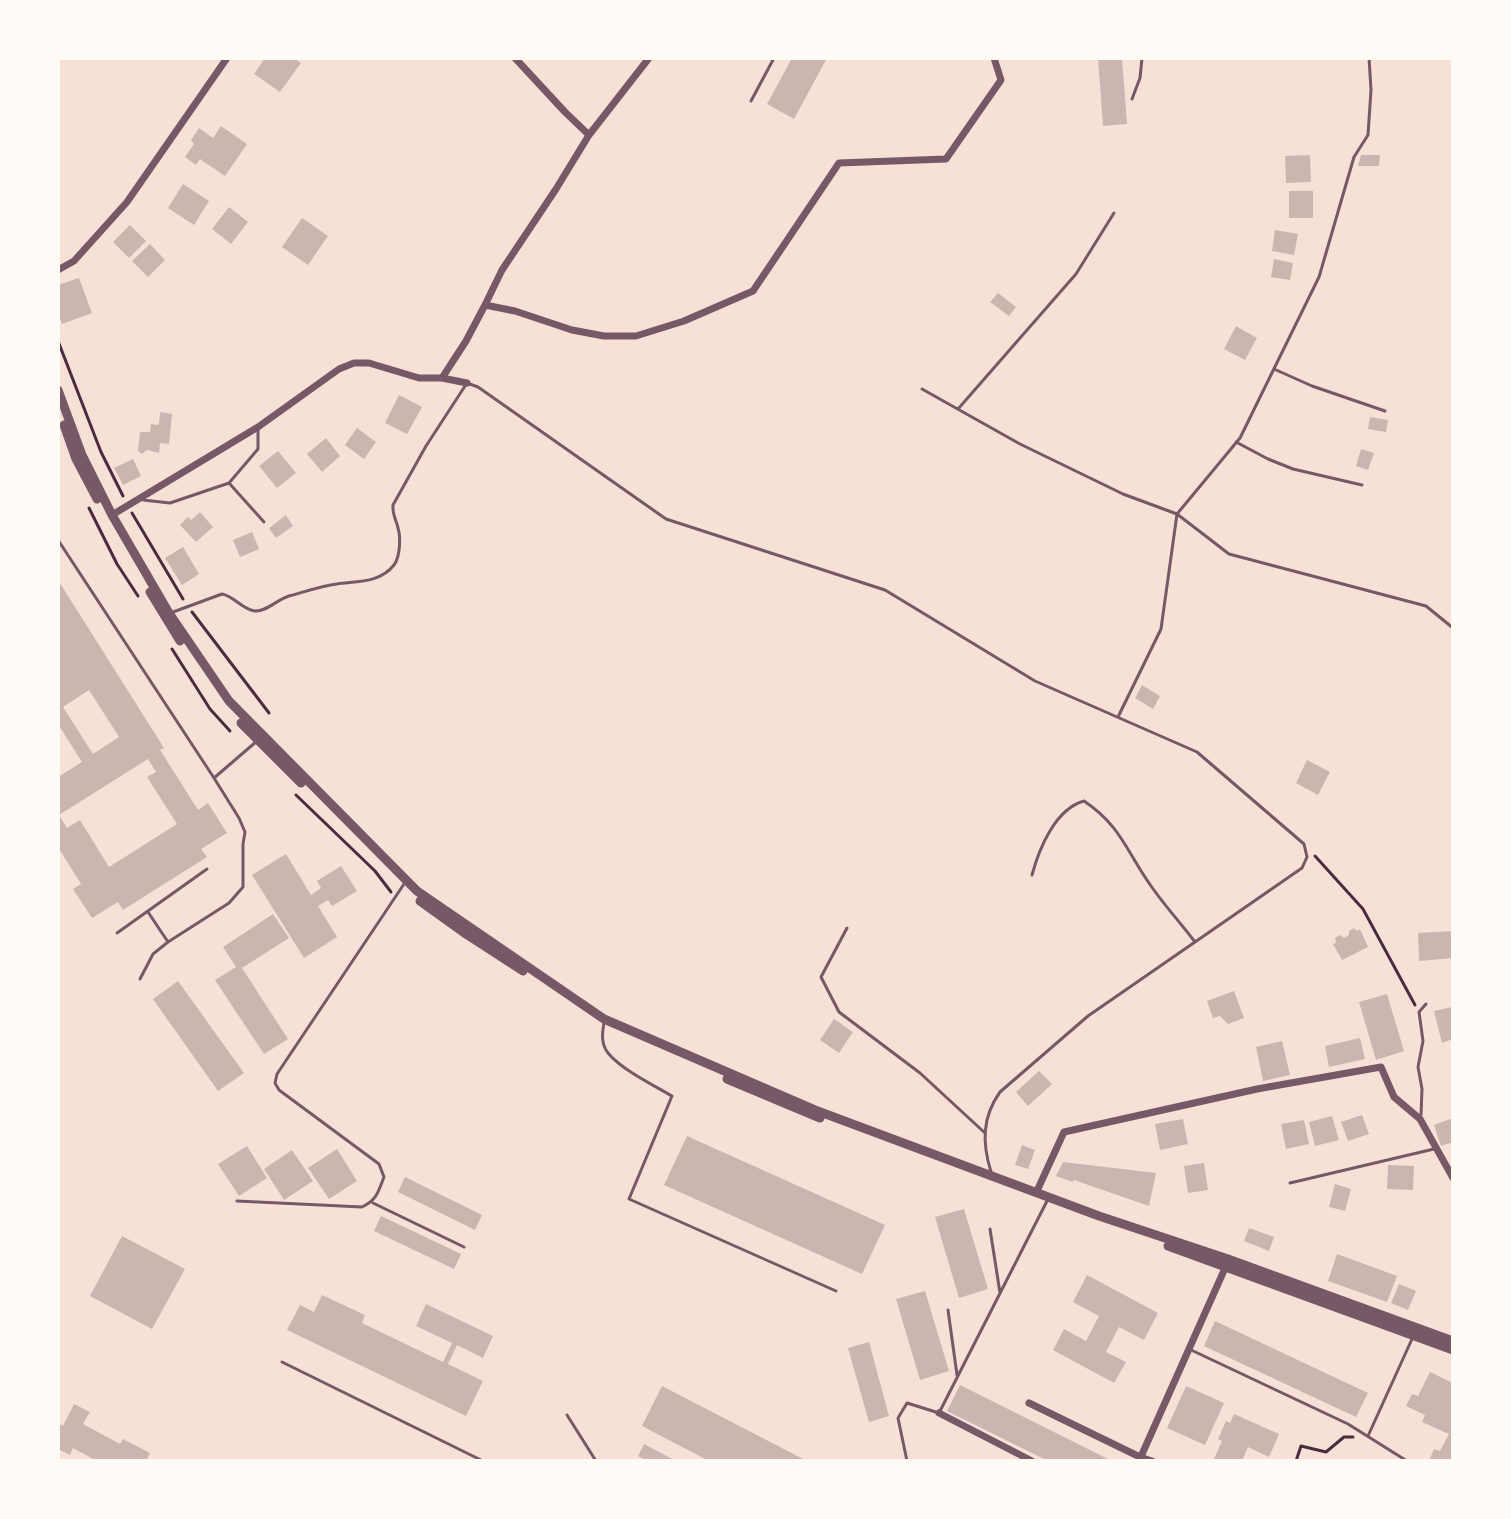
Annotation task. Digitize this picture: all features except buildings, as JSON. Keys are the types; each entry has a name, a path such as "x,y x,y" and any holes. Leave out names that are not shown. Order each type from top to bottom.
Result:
{"street":[{"path":"58,270 74,261 127,202 227,58"},
{"path":"515,58 589,135"},
{"path":"442,378 466,341 502,270 589,135 649,58"},
{"path":"485,305 515,311 572,330 604,336 636,336 684,321 753,291 839,163 946,159 1001,80 994,58"},
{"path":"112,515 258,427 339,369 354,363 369,363 419,378 467,383"},
{"path":"58,390 76,459 163,616 225,706 405,884 604,1021 794,1109 1227,1262 1415,1332 1453,1350"},
{"path":"62,411 112,515 169,613 229,701 260,738"},
{"path":"604,1021 815,1110 1036,1193 1047,1200"},
{"path":"1036,1193 1064,1132 1257,1089 1381,1067 1394,1097 1420,1119 1453,1178"},
{"path":"1140,1459 1227,1262"},
{"path":"1415,1332 1453,1341"},
{"path":"1029,1403 1140,1459 1152,1461"},
{"path":"939,1413 1032,1461"}],"lane":[{"path":"751,101 774,58"},
{"path":"1132,99 1140,78 1142,58"},
{"path":"1118,717 1161,629 1177,514 1236,442 1319,277 1354,157 1368,135 1371,90 1369,58"},
{"path":"958,409 1076,274 1114,213"},
{"path":"1274,369 1312,386 1385,411"},
{"path":"169,613 225,594 249,609 260,610 284,598 380,577 396,563 399,549 399,529 392,515 393,505 467,383 478,387 666,519 885,590 1035,681 1197,752 1304,844 1307,857 1302,868 1088,1016 1000,1092 990,1106 985,1133 985,1152 992,1177"},
{"path":"922,389 1020,444 1123,494 1177,514 1229,554 1426,606 1453,628"},
{"path":"141,499 170,503 229,483 258,449 258,427"},
{"path":"1236,442 1293,469 1362,485"},
{"path":"229,483 264,522"},
{"path":"58,540 214,778 245,832 243,887 229,903 153,954 140,979"},
{"path":"214,778 260,738"},
{"path":"1032,875 1037,855 1051,829 1069,808 1084,801 1112,823 1148,883 1195,942"},
{"path":"117,933 207,869"},
{"path":"237,1201 362,1207 372,1202 384,1177 379,1164 279,1090 275,1083 277,1074 405,884"},
{"path":"147,912 168,942"},
{"path":"847,928 821,977 839,1012 920,1073 985,1133"},
{"path":"1420,1119 1422,1089 1418,1067 1423,1041 1419,1012 1426,1004"},
{"path":"604,1021 602,1038 607,1052 621,1065 672,1096 629,1199 836,1291"},
{"path":"1290,1183 1437,1148"},
{"path":"907,1461 898,1418 907,1403 939,1413 1047,1200"},
{"path":"372,1202 464,1247"},
{"path":"990,1229 1000,1293"},
{"path":"948,1310 957,1375"},
{"path":"1368,1436 1415,1332"},
{"path":"1189,1349 1348,1424 1407,1461"},
{"path":"282,1362 483,1461"},
{"path":"567,1415 596,1461"}],"path":[{"path":"58,341 101,452 128,506 188,607 269,713"},
{"path":"294,793 375,871 395,898"},
{"path":"1304,844 1363,909 1419,1012"},
{"path":"1296,1461 1301,1446 1326,1452 1344,1437 1368,1436"}]}
